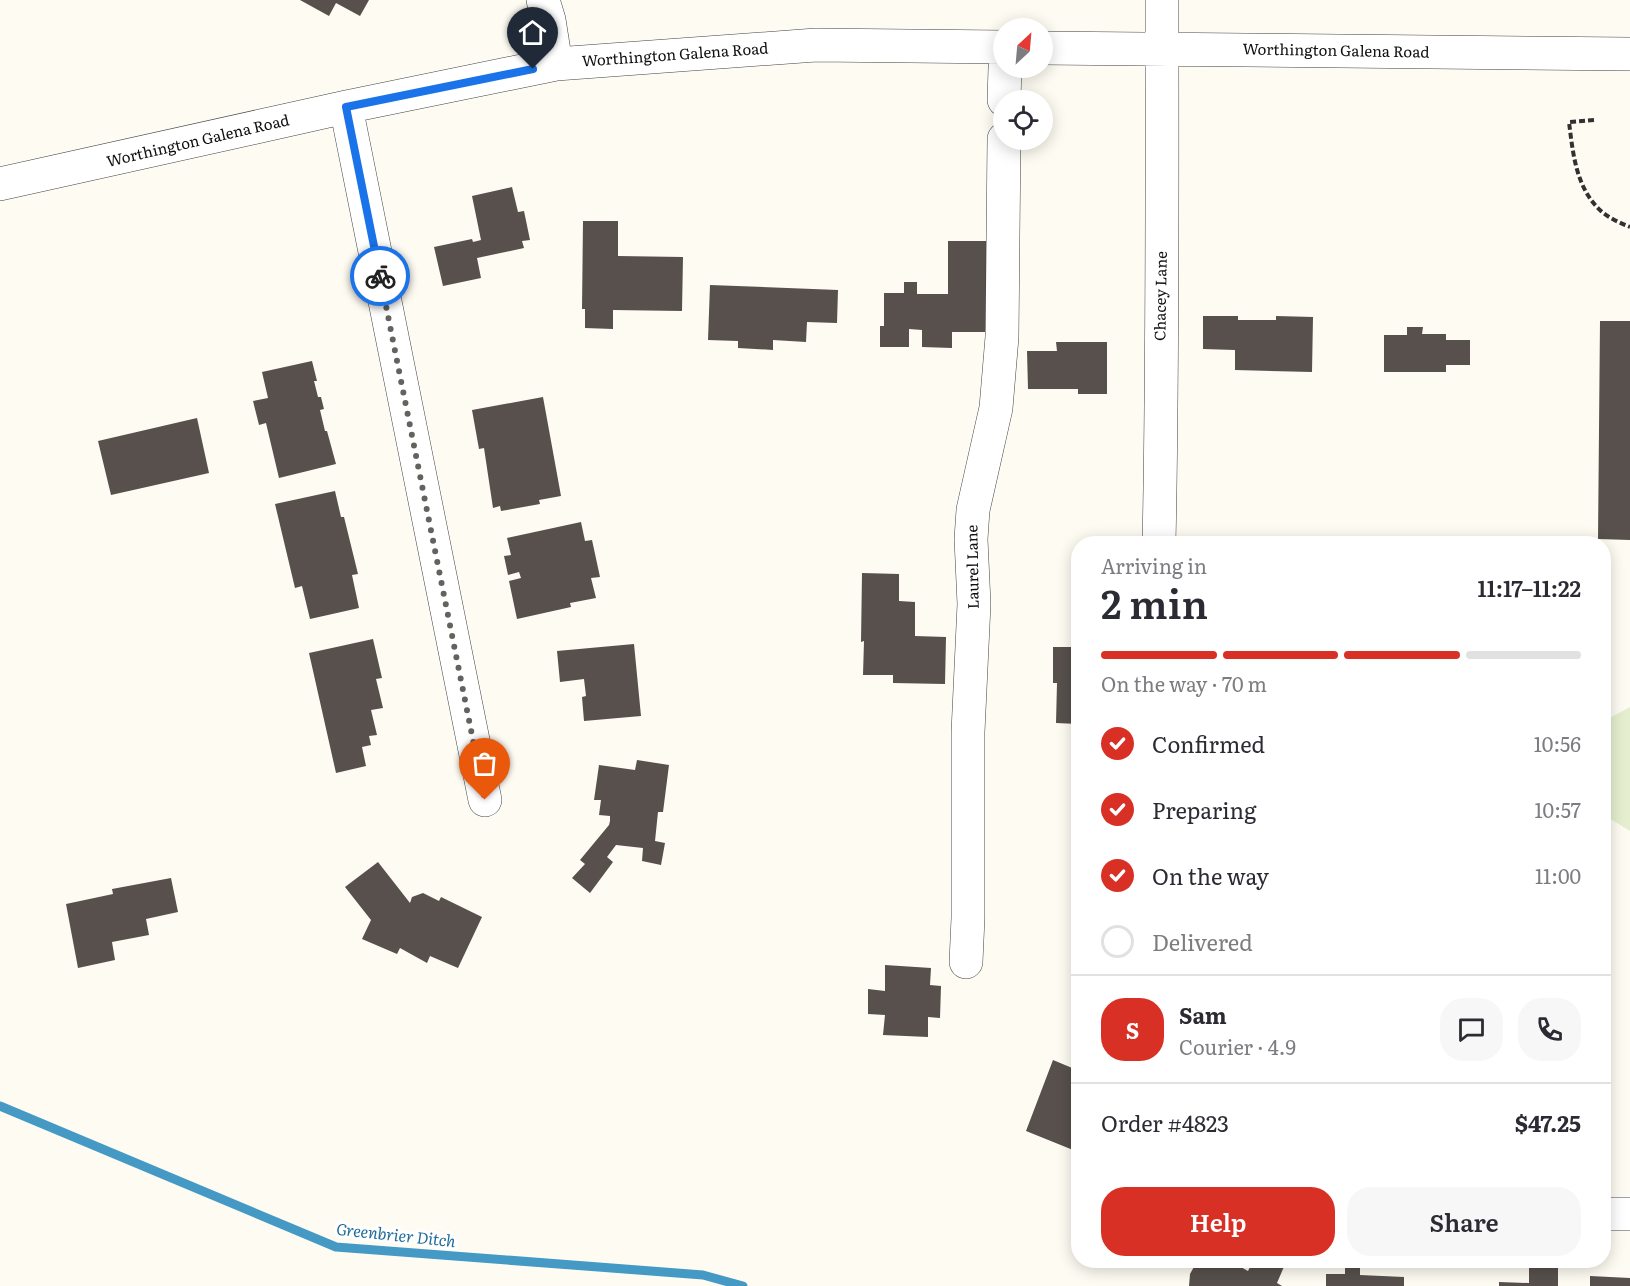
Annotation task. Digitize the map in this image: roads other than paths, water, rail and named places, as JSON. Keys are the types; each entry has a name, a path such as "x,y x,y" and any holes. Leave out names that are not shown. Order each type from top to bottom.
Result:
{"street":[{"path":"543,0 549,20 556,64"},
{"name":"Chacey Lane","path":"1158,536 1162,411 1160,352 1162,0"},
{"name":"Worthington Galena Road","path":"0,184 346,107 556,64 816,45 993,47"},
{"name":"Worthington Galena Road","path":"1053,48 1630,54"},
{"path":"346,107 485,800"},
{"name":"Laurel Lane","path":"966,962 968,732 974,604 971,539 974,510 996,408 1001,349 1004,150"},
{"path":"1611,1214 1630,1214"}],"waterway":[{"name":"Greenbrier Ditch","path":"0,1106 336,1247 703,1275 743,1286"}]}
